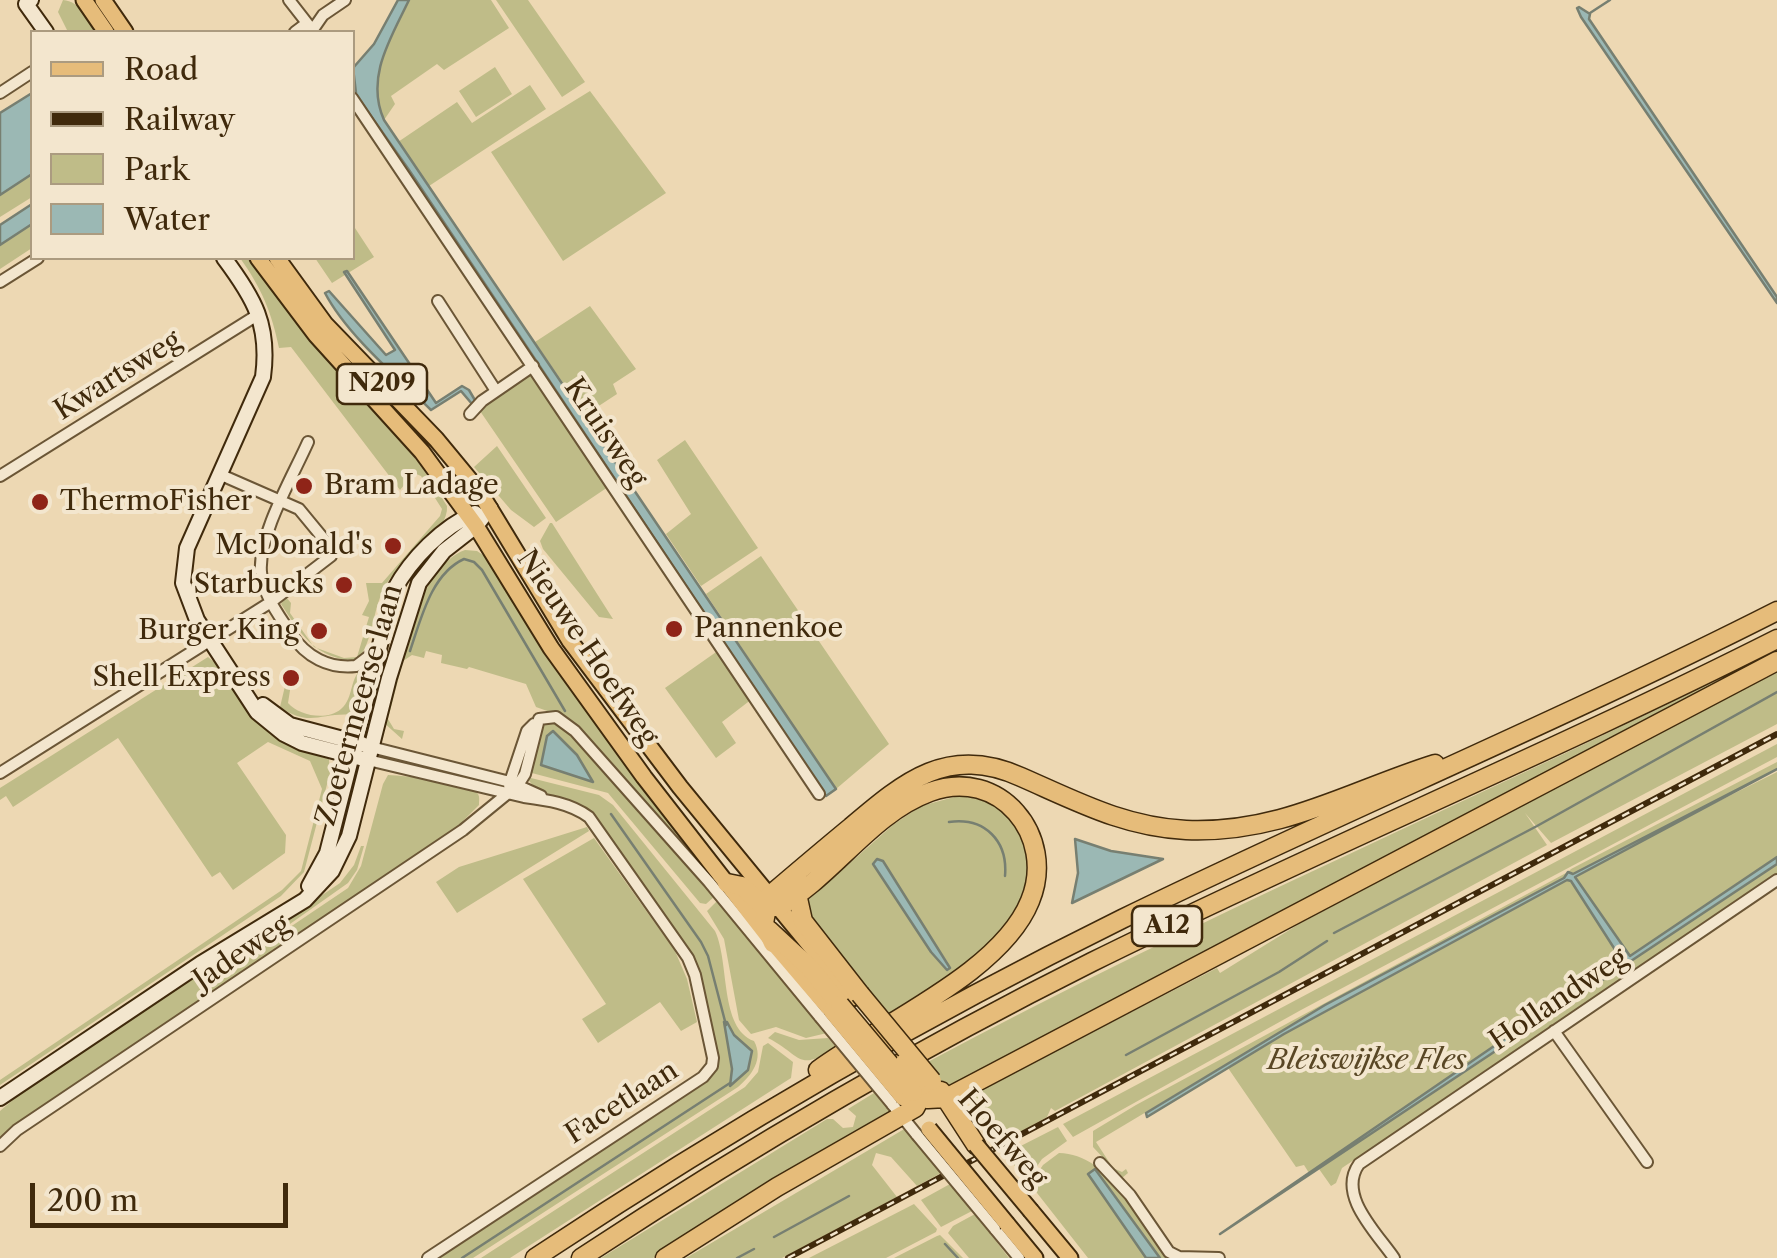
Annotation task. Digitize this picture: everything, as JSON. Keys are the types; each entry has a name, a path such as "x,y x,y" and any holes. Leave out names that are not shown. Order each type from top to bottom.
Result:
{"highway":[{"name":"A12","path":"535,1258 741,1127 908,1031 1082,939 1503,744 1777,611"},
{"name":"A12","path":"581,1258 788,1129 1050,984 1250,886 1597,728 1777,639"},
{"name":"A12","path":"665,1258 777,1187 927,1101 966,1087 1166,984 1777,661"},
{"name":"A12","path":"767,916 892,792 917,776 942,767 978,765 1006,771 1089,809 1136,823 1216,830 1297,816 1419,770 1503,744"},
{"name":"A12","path":"741,1127 828,1062 994,952 1030,902 1037,855 1027,825 1007,802 978,788 947,788 919,797 900,809 767,916"},
{"name":"N209","path":"732,889 767,916 927,1101 976,1145"},
{"name":"N209","path":"798,894 803,920 841,1005"}],"main road":[{"path":"84,0 105,30"},
{"path":"103,0 124,30"},
{"name":"Nieuwe Hoefweg","path":"260,260 316,335 422,452 473,521 560,660 732,889 743,864 570,642 490,508 458,463 325,324 278,260"},
{"name":"Nieuwe Hoefweg","path":"841,1005 897,1053"},
{"name":"Nieuwe Hoefweg","path":"841,1005 870,1068"},
{"name":"Hoefweg","path":"897,1053 927,1101 923,1132 1001,1226 1035,1258"},
{"name":"Hoefweg","path":"870,1068 927,1101"},
{"name":"Hoefweg","path":"976,1145 1070,1258"}],"street":[{"path":"289,0 312,28 346,0"},
{"path":"28,1 48,30"},
{"path":"0,93 30,73"},
{"name":"Kruisweg","path":"355,102 819,794"},
{"path":"0,282 35,260"},
{"path":"225,260 259,314 267,347 263,377 183,559 187,598 251,692 276,716 370,753"},
{"path":"438,302 496,391"},
{"name":"Kwartsweg","path":"0,476 259,314"},
{"path":"470,414 533,366"},
{"path":"308,442 264,545 261,574 271,602 308,654 326,664 348,667 356,666 377,650"},
{"path":"0,772 271,602 333,554 306,515 219,474"},
{"name":"Zoetermeerse laan","path":"283,911 322,867 394,590 412,562 490,508"},
{"name":"Zoetermeerse laan","path":"2,1097 304,900 332,871 342,856 419,582 473,521"},
{"name":"Nieuwe Hoefweg","path":"512,787 527,731 538,719 556,717 575,731 732,889 841,1005"},
{"name":"Facetlaan","path":"370,753 512,787 578,809 588,817 683,949 694,975 712,1066 703,1077 428,1258"},
{"name":"Jadeweg","path":"0,1146 17,1130 462,830 512,787"},
{"name":"Hollandweg","path":"1394,1258 1352,1197 1351,1174 1359,1164 1777,880"},
{"path":"1554,1031 1648,1162"},
{"path":"1100,1162 1130,1195 1169,1252 1179,1257 1219,1258"},
{"name":"Hoefweg","path":"1001,1226 1019,1258"}],"green space":[{"path":"63,0 69,1 79,7 96,30 67,30 58,12"},
{"path":"409,0 491,0 509,28 444,70 437,64 391,96 395,104 384,120 377,88 379,73 388,43"},
{"path":"496,0 528,0 585,82 562,97"},
{"path":"495,67 512,94 476,117 459,91"},
{"path":"530,85 546,109 429,186 398,142 457,102 472,123"},
{"path":"590,91 666,193 563,261 491,152"},
{"path":"30,175 30,198 0,217 0,195"},
{"path":"30,225 30,249 0,269 0,245"},
{"path":"355,228 374,257 332,283 316,260 355,260"},
{"path":"241,260 253,260 297,324 423,468 447,506 441,526 383,590 367,643 356,662 341,662 318,648 344,658 357,657 369,617 362,615 369,601 366,583 382,583 442,509 421,476 414,473 400,490 291,347 279,348 254,279"},
{"path":"590,306 636,369 613,384 617,394 585,415 535,342"},
{"path":"528,373 608,487 556,522 480,411 485,403"},
{"path":"685,440 758,548 701,586 666,534 691,514 657,460"},
{"path":"497,446 546,518 534,527 511,510 474,467"},
{"path":"550,523 613,619 599,617 543,549 540,541"},
{"path":"465,550 477,551 489,559 557,669 714,881 567,718 536,707 526,684 441,663 442,655 426,651 424,658 412,655 403,661 388,719 394,729 404,731 402,739 383,722 401,652 421,600 448,560"},
{"path":"761,556 889,744 836,789 706,594"},
{"path":"286,597 291,603 290,613 312,644 281,604"},
{"path":"719,650 752,699 722,722 736,743 716,758 665,688"},
{"path":"1777,651 1777,655 946,1092 924,1064 1135,956"},
{"path":"208,657 265,730 286,744 329,759 330,773 304,872 281,896 0,1085 0,1080 282,890 301,871 322,789 310,761 268,742 237,763 286,835 285,853 233,890 220,872 212,877 118,738 13,807 6,796 0,800 0,788"},
{"path":"365,666 353,715 308,718 280,707 286,682 291,684 288,703 299,711 313,715 335,713 345,704 356,676"},
{"path":"1777,671 1777,724 1551,843 1525,813 1547,845 1055,1111 1051,1108 1047,1117 997,1145 971,1100 974,1093 1217,968 1220,973 1299,924"},
{"path":"547,723 560,724 579,742 715,896 706,904 700,903 608,793 528,772 539,730"},
{"path":"1777,744 1777,757 1301,1010 1073,1137 1063,1124"},
{"name":"Bleiswijkse Fles","path":"1777,762 1777,769 1645,838 1777,772 1777,875 1342,1168 1336,1183 1331,1186 1319,1169 1341,1152 1309,1173 1304,1165 1296,1167 1228,1068 1269,1041 1573,876 1568,872 1571,869"},
{"path":"388,775 466,787 477,793 479,805 464,824 0,1137 0,1111 15,1098 187,982 262,946 348,888 361,866"},
{"path":"527,777 599,795 613,805 715,931 730,1009 743,1034 754,1041 757,1060 738,1087 473,1258 437,1258 709,1078 717,1068 691,956 680,937 593,815 539,790"},
{"path":"958,796 986,802 1002,812 1021,834 1029,864 1025,892 1011,918 990,943 887,1016 806,911 807,901 894,824 921,806","holes":["875,863 947,961 947,970 931,952"]},
{"path":"587,827 589,831 457,913 436,882 459,867"},
{"path":"594,838 675,951 687,979 697,1022 681,1031 660,1002 598,1043 582,1019 606,1004 523,879"},
{"path":"361,846 357,870 348,883 273,936 269,931 340,883 354,865"},
{"path":"1566,873 1564,878 1325,1005 1096,1142 1113,1168 1122,1172 1126,1169 1128,1173 1122,1178 1093,1147 1093,1131 1136,1105"},
{"path":"718,900 827,1033 806,1038 776,1027 751,1034 739,1020 724,939 707,911"},
{"path":"775,1032 799,1040 828,1038 836,1047 814,1059 800,1059 768,1038"},
{"path":"768,1043 793,1062 791,1078 510,1258 481,1258 745,1087 758,1072 763,1046"},
{"path":"874,1093 892,1113 653,1258 601,1258 827,1119 843,1128 853,1127 856,1116 848,1109"},
{"path":"1058,1127 1067,1141 1042,1159 1027,1181 1005,1154"},
{"path":"906,1128 941,1173 917,1186 891,1157 876,1153 872,1165 897,1197 782,1258 686,1258"},
{"path":"1059,1153 1077,1156 1109,1177 1170,1258 1160,1258 1095,1169 1088,1174 1146,1258 1088,1258 1030,1184 1043,1165"},
{"path":"950,1184 972,1211 941,1227 921,1200"},
{"path":"914,1204 936,1232 886,1258 809,1258"},
{"path":"975,1214 1009,1258 969,1258 948,1233"},
{"path":"937,1236 963,1258 894,1258"}],"water":[{"path":"398,0 409,0 388,43 379,73 377,88 384,120 836,789 826,796 409,170 361,102 355,107 355,66 374,44"},
{"path":"1579,7 1590,14 1589,19 1777,297 1777,303 1581,17"},
{"path":"30,94 30,175 0,195 0,113"},
{"path":"30,205 30,225 0,245 0,225"},
{"path":"347,271 436,403 462,386 476,402 472,404 461,391 431,410 374,355 325,293 329,291 386,355 395,350 344,272"},
{"path":"553,731 577,755 593,782 541,765 547,736"},
{"path":"1777,769 1575,877 1630,956 1777,857 1777,864 1220,1234 1621,959 1567,880 1284,1034 1147,1117 1146,1113 1325,1005 1564,878 1568,872 1573,874"},
{"path":"1075,839 1111,851 1163,859 1072,903 1078,873"},
{"path":"877,859 883,861 950,968 947,970 873,864"},
{"path":"724,1022 734,1035 752,1051 748,1070 730,1086 732,1069"},
{"path":"1095,1169 1160,1258 1146,1258 1088,1174"}],"waterway":[{"path":"1590,13 1610,0"},
{"path":"410,651 435,586 464,559 474,562 565,711"},
{"path":"1334,933 1537,826 1777,692"},
{"path":"611,814 701,942 726,1025"},
{"path":"949,822 973,823 992,834 1003,852 1005,876"},
{"path":"1126,1055 1279,972 1327,941"},
{"path":"462,1258 730,1083"},
{"path":"774,1237 849,1196"},
{"path":"945,1244 958,1258"},
{"path":"737,1258 754,1249"}],"railway":[{"path":"788,1258 1777,734"}],"place":[{"name":"Bram Ladage","path":"304,486"},
{"name":"ThermoFisher","path":"40,502"},
{"name":"McDonald's","path":"393,546"},
{"name":"Starbucks","path":"344,585"},
{"name":"Pannenkoe","path":"674,629"},
{"name":"Burger King","path":"319,631"},
{"name":"Shell Express","path":"291,678"}]}
